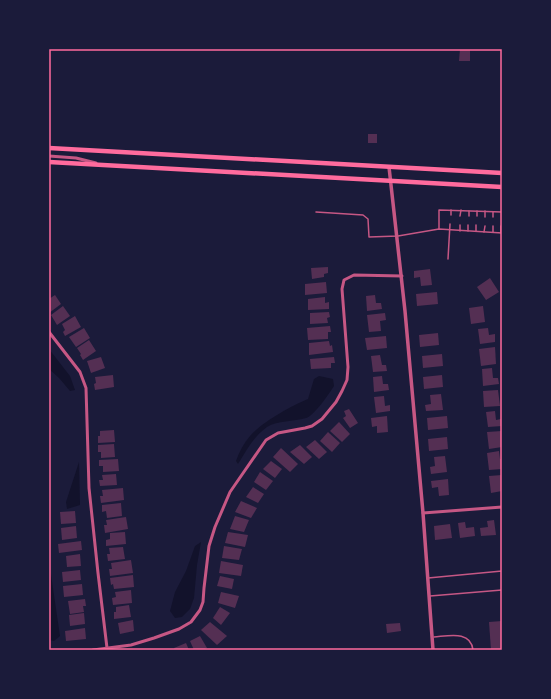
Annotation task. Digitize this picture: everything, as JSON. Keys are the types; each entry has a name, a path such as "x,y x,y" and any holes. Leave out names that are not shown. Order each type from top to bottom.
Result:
{"highway":[{"path":"49,148 502,173"},
{"path":"49,162 502,187"}],"street":[{"path":"49,156 76,158 105,166"},
{"path":"389,167 402,276 423,513 433,650"},
{"path":"93,650 131,645 179,629 191,622 200,610 203,602 209,546 215,527 230,492 266,440 278,432 312,426 322,419 336,402 347,380 348,367 342,289 344,280 354,275 402,276"},
{"path":"49,332 80,372 86,388 90,494 97,566 108,648"},
{"path":"423,513 502,507"}],"lane":[{"path":"439,229 439,210 502,213 502,218"},
{"path":"451,210 451,215"},
{"path":"460,216 461,210"},
{"path":"468,216 469,211"},
{"path":"477,211 477,216"},
{"path":"485,211 485,217"},
{"path":"316,212 364,215 368,219 370,237 398,236 439,229 502,233 501,226"},
{"path":"493,212 493,217"},
{"path":"448,259 450,224"},
{"path":"460,224 460,230"},
{"path":"468,225 468,231"},
{"path":"476,225 476,231"},
{"path":"484,226 484,232"},
{"path":"493,226 493,232"},
{"path":"428,578 502,572"},
{"path":"429,596 502,590"},
{"path":"432,637 464,636 470,640 473,650"}],"shaded area":[{"path":"49,349 70,376 75,390 70,391 49,369"},
{"path":"319,376 333,379 334,386 317,409 306,418 276,423 267,427 254,439 238,464 236,461 239,454 250,436 262,425 277,415 308,399 314,379"},
{"path":"79,462 80,505 67,509 66,502"},
{"path":"201,542 194,598 190,609 182,617 175,618 170,611 175,592 186,571 195,546"},
{"path":"49,561 60,636 54,641 49,640"}],"building":[{"path":"460,49 470,49 470,61 459,61"},
{"path":"368,134 377,134 377,143 368,143"},
{"path":"328,267 328,273 324,274 324,277 312,279 311,268"},
{"path":"430,269 432,285 421,286 420,277 414,278 414,271"},
{"path":"490,278 499,292 486,300 477,287"},
{"path":"326,282 327,293 305,295 305,284"},
{"path":"437,292 438,304 417,306 416,294"},
{"path":"55,295 61,304 49,313 49,299"},
{"path":"375,295 376,303 381,303 382,309 367,311 366,296"},
{"path":"325,297 325,303 329,302 329,309 308,310 308,299"},
{"path":"63,306 70,316 57,325 51,315"},
{"path":"483,306 485,322 471,324 469,308"},
{"path":"329,312 330,317 327,318 328,323 310,324 310,313"},
{"path":"385,313 386,320 380,321 381,331 369,332 367,315"},
{"path":"75,316 81,327 65,336 63,332 65,330 62,324"},
{"path":"330,326 331,332 328,332 328,339 308,340 307,328"},
{"path":"84,328 90,338 76,347 69,337"},
{"path":"488,328 489,335 495,334 495,342 480,344 478,329"},
{"path":"438,333 439,345 420,347 419,335"},
{"path":"386,336 387,348 367,350 365,338"},
{"path":"89,340 96,351 83,360 77,348"},
{"path":"329,341 330,346 332,345 333,352 309,355 309,343"},
{"path":"495,347 496,364 481,366 479,349"},
{"path":"442,354 443,366 423,368 422,356"},
{"path":"380,355 382,365 386,365 387,371 373,372 371,356"},
{"path":"101,357 105,368 91,373 87,361"},
{"path":"334,357 335,363 331,363 331,368 311,369 310,359"},
{"path":"492,368 493,378 498,378 499,384 483,386 482,369"},
{"path":"113,375 114,387 95,390 95,377"},
{"path":"442,375 443,387 424,389 423,377"},
{"path":"382,376 383,384 388,384 389,390 374,392 373,377"},
{"path":"498,390 500,406 484,407 483,391"},
{"path":"441,394 443,410 426,411 425,405 431,404 430,395"},
{"path":"384,396 385,406 390,405 390,411 376,413 374,397"},
{"path":"349,409 358,423 350,428 343,418 346,416 344,411"},
{"path":"495,411 496,420 501,419 502,426 488,427 486,412"},
{"path":"387,416 388,432 377,433 377,426 372,427 371,418"},
{"path":"447,416 448,428 428,430 427,418"},
{"path":"339,422 350,434 342,442 330,431"},
{"path":"114,430 115,442 98,443 100,431"},
{"path":"502,431 502,447 489,449 487,432"},
{"path":"328,432 340,443 332,452 320,441"},
{"path":"447,437 448,449 429,451 428,439"},
{"path":"315,440 327,452 319,459 306,447"},
{"path":"114,444 115,457 101,458 101,452 98,452 98,445"},
{"path":"300,445 312,457 304,464 290,452"},
{"path":"281,448 298,464 290,472 273,457"},
{"path":"499,451 500,459 502,459 502,469 489,470 487,453"},
{"path":"445,456 447,472 431,474 430,467 435,466 434,457"},
{"path":"118,459 119,471 103,472 103,466 99,466 99,460"},
{"path":"271,461 282,469 275,478 263,469"},
{"path":"260,472 273,481 266,490 254,482"},
{"path":"116,474 117,485 100,486 99,480 103,480 102,475"},
{"path":"502,475 502,491 491,493 489,476"},
{"path":"448,479 449,495 439,496 438,487 432,488 431,481"},
{"path":"253,487 264,494 258,503 246,497"},
{"path":"123,488 124,500 101,503 100,496 103,496 102,490"},
{"path":"241,501 257,508 251,518 235,512"},
{"path":"121,503 122,516 107,518 106,511 102,512 102,505"},
{"path":"75,511 76,523 61,524 60,512"},
{"path":"235,516 249,520 244,532 230,529"},
{"path":"126,517 128,529 105,533 104,525 107,525 106,520"},
{"path":"494,520 496,535 481,536 480,528 488,527 487,521"},
{"path":"465,522 466,528 474,527 475,536 460,538 458,523"},
{"path":"450,524 452,538 435,540 434,526"},
{"path":"76,526 77,538 62,540 61,528"},
{"path":"125,532 126,544 106,546 106,540 110,539 110,533"},
{"path":"228,532 248,535 245,547 225,543"},
{"path":"81,541 82,550 59,553 58,544"},
{"path":"224,546 242,549 239,560 222,558"},
{"path":"123,547 125,559 108,561 107,554 110,554 109,548"},
{"path":"80,554 81,566 67,567 66,556"},
{"path":"131,560 133,573 110,576 109,569 112,569 111,563"},
{"path":"221,561 243,565 241,576 219,573"},
{"path":"80,570 81,580 63,582 62,572"},
{"path":"133,575 134,587 114,589 113,584 111,585 110,578"},
{"path":"220,576 234,579 232,589 217,586"},
{"path":"82,584 83,595 64,597 63,586"},
{"path":"131,590 132,603 113,605 112,598 116,597 115,592"},
{"path":"221,592 239,596 235,608 218,603"},
{"path":"85,599 86,606 83,606 84,612 70,614 68,601"},
{"path":"129,605 131,617 114,619 116,607"},
{"path":"220,607 230,613 221,625 213,618"},
{"path":"84,613 85,624 70,626 69,615"},
{"path":"133,620 134,631 120,634 118,623"},
{"path":"502,621 502,650 491,650 489,622"},
{"path":"210,622 227,636 217,645 201,630"},
{"path":"400,623 401,631 387,633 386,624"},
{"path":"85,628 86,639 66,641 65,631"},
{"path":"200,636 207,648 202,650 194,650 190,641"},
{"path":"186,643 189,650 175,650 174,648"}]}
